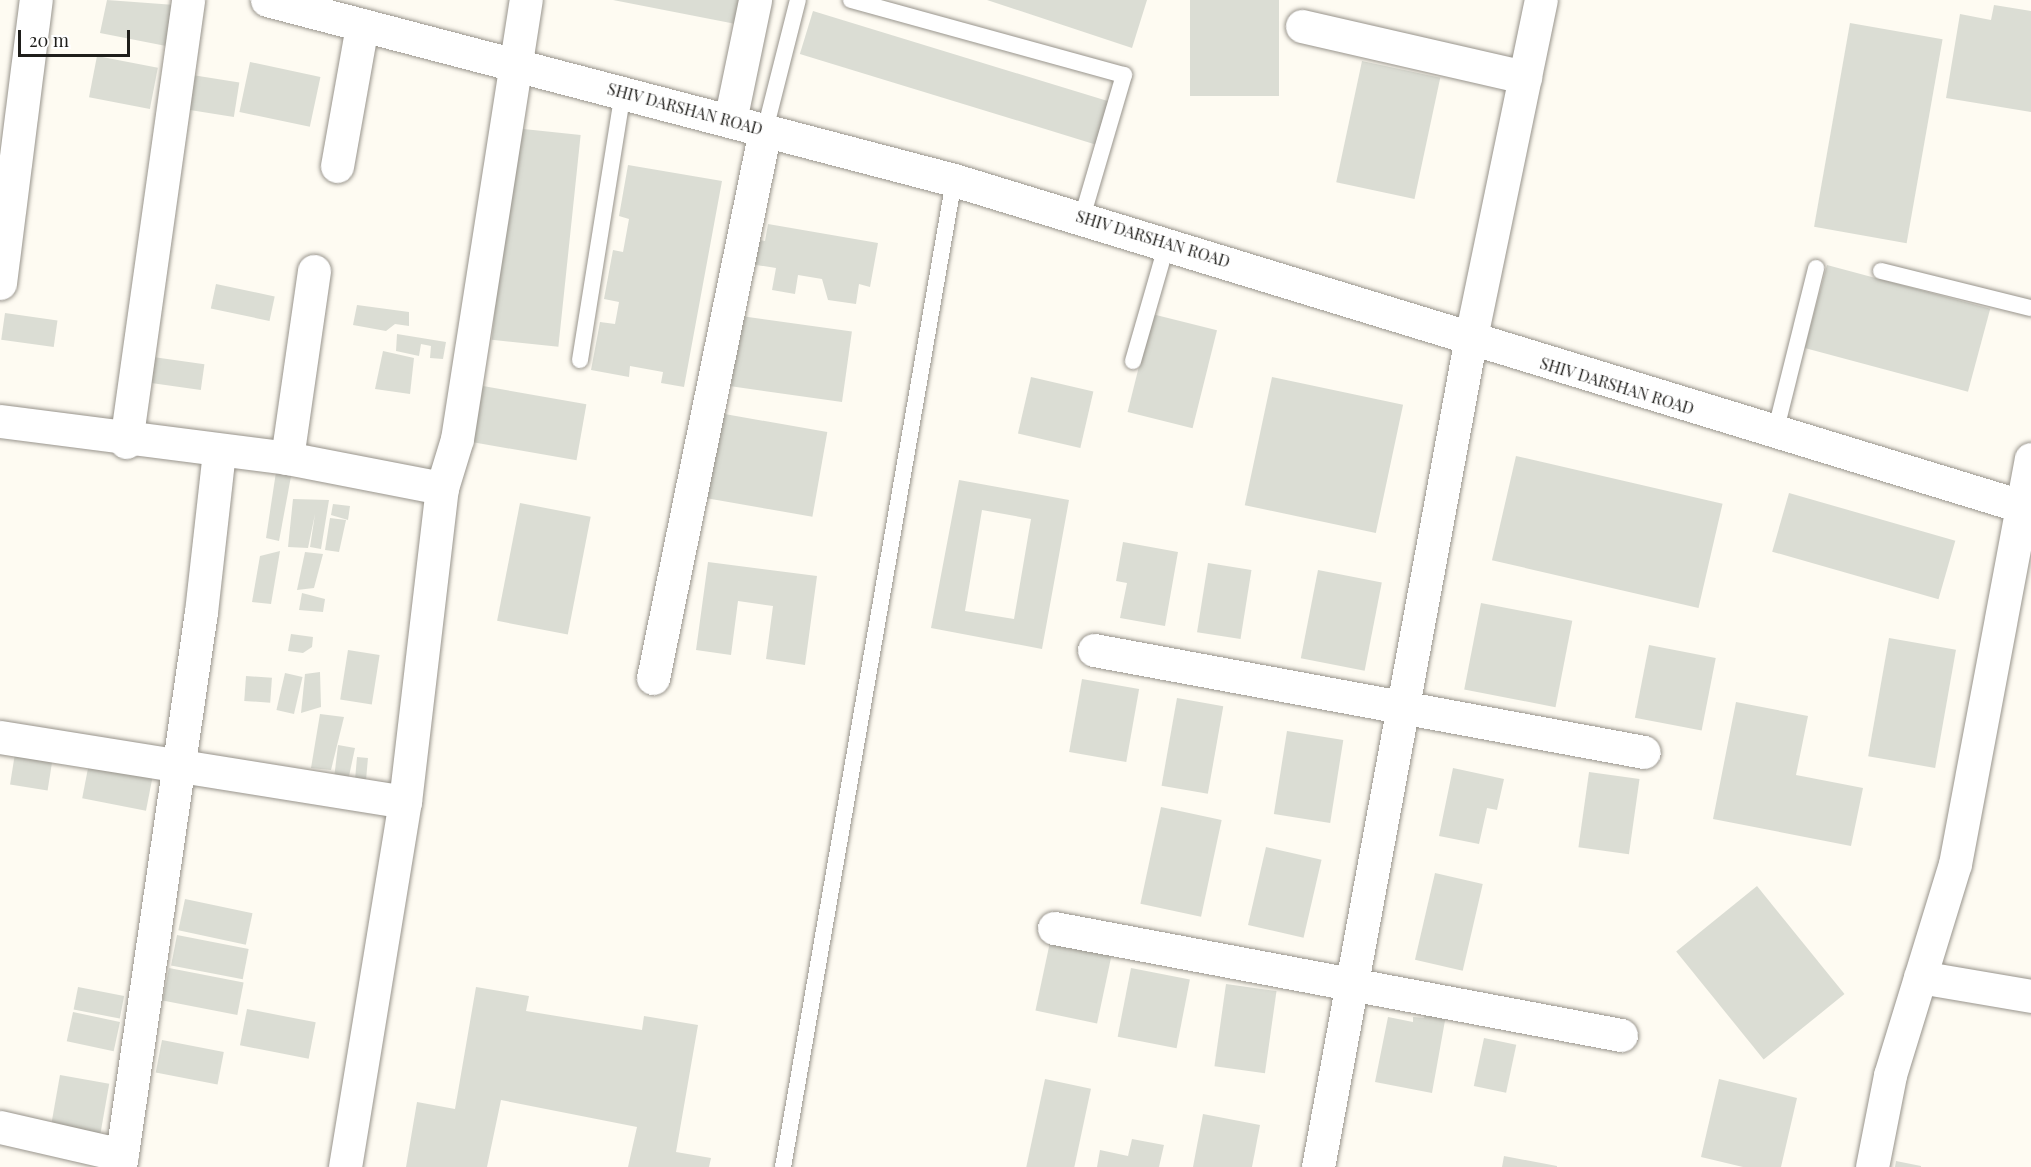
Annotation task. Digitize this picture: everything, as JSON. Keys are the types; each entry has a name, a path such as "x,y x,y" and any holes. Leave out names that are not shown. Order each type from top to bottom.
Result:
{"street":[{"path":"0,283 36,0"},
{"path":"126,442 188,0"},
{"name":"SHIV DARSHAN ROAD","path":"267,0 954,180 1367,303 1470,342 2027,508"},
{"path":"345,1167 405,802 442,488 457,439 519,66 526,0"},
{"path":"730,121 755,0"},
{"path":"1318,1167 1470,342 1541,0"},
{"path":"337,166 362,25"},
{"path":"1302,26 1526,77"},
{"path":"653,678 765,130"},
{"path":"287,458 314,271"},
{"path":"0,421 126,442 287,458 442,488"},
{"path":"0,1127 121,1161 219,452"},
{"path":"1872,1167 1890,1075 1956,864 2027,508 2031,459"},
{"path":"1094,650 1644,752"},
{"path":"0,737 405,802"},
{"path":"1054,928 1621,1035"},
{"path":"1920,977 2031,996"}],"lane":[{"path":"765,130 798,0"},
{"path":"851,0 1124,75 1082,218"},
{"path":"580,360 623,93"},
{"path":"783,1167 954,180"},
{"path":"1133,361 1167,243"},
{"path":"1775,433 1816,268"},
{"path":"1881,271 2031,308"}],"building":[{"path":"107,0 175,5 166,46 100,33"},
{"path":"613,0 751,0 746,26"},
{"path":"987,0 1147,0 1132,48"},
{"path":"1190,0 1279,0 1279,96 1190,96"},
{"path":"1994,5 2031,11 2031,112 1946,98 1960,14 1991,20"},
{"path":"813,11 1108,101 1095,144 800,54"},
{"path":"1850,23 1943,39 1907,243 1814,227"},
{"path":"97,56 158,68 150,109 89,97"},
{"path":"1362,61 1440,78 1414,199 1336,182"},
{"path":"250,62 320,77 310,127 239,112"},
{"path":"186,74 239,82 234,117 181,109"},
{"path":"514,128 581,135 558,347 492,340"},
{"path":"628,165 722,181 684,387 661,383 663,372 630,366 629,377 591,370 600,322 615,324 619,302 604,299 613,250 623,252 629,219 619,216"},
{"path":"768,224 878,243 870,287 859,284 856,304 828,300 822,279 798,275 795,294 772,290 776,268 750,264 754,239 765,241"},
{"path":"1827,265 1990,309 1968,392 1805,348"},
{"path":"216,284 275,296 269,321 211,308"},
{"path":"357,305 409,312 409,326 395,324 386,331 353,325"},
{"path":"5,313 57,320 54,347 1,340"},
{"path":"1152,314 1217,330 1193,428 1128,412"},
{"path":"741,316 852,332 842,402 731,386"},
{"path":"397,334 446,342 443,359 430,358 431,346 421,344 419,356 396,351"},
{"path":"383,351 414,358 410,394 375,389"},
{"path":"146,356 204,364 201,390 142,382"},
{"path":"1031,377 1093,391 1080,448 1018,434"},
{"path":"1272,377 1403,405 1376,533 1245,505"},
{"path":"483,386 586,404 577,460 473,442"},
{"path":"719,413 827,432 812,517 704,498"},
{"path":"1516,456 1723,504 1698,608 1492,560"},
{"path":"292,471 279,541 266,538 276,472"},
{"path":"959,480 1069,500 1042,649 931,628","holes":["982,510 1031,519 1014,619 965,611"]},
{"path":"1789,493 1955,541 1938,599 1772,552"},
{"path":"293,499 329,500 321,549 310,547 315,514 308,548 288,547"},
{"path":"520,503 591,517 568,635 497,621"},
{"path":"333,504 350,506 348,520 331,515"},
{"path":"330,518 346,520 339,552 325,550"},
{"path":"1123,542 1178,552 1165,626 1120,618 1127,583 1116,581"},
{"path":"280,551 271,604 252,602 260,556"},
{"path":"305,552 323,554 314,588 297,590"},
{"path":"708,562 817,576 805,665 766,659 773,606 738,601 731,655 696,650"},
{"path":"1208,563 1251,570 1241,639 1197,632"},
{"path":"1318,570 1382,582 1365,671 1301,658"},
{"path":"302,593 325,599 323,612 299,610"},
{"path":"1481,603 1572,621 1556,707 1464,689"},
{"path":"291,634 313,637 312,647 303,653 288,651"},
{"path":"1889,638 1956,650 1935,768 1868,756"},
{"path":"1649,645 1716,658 1702,731 1635,718"},
{"path":"348,650 380,655 372,704 340,699"},
{"path":"320,672 321,707 301,713 305,674"},
{"path":"285,673 303,677 294,714 276,710"},
{"path":"246,676 272,678 270,703 244,701"},
{"path":"1082,679 1139,689 1126,762 1069,752"},
{"path":"1177,698 1223,706 1208,794 1162,786"},
{"path":"1736,702 1808,716 1796,775 1863,788 1851,846 1713,819"},
{"path":"320,714 344,717 331,770 311,768"},
{"path":"1287,731 1343,740 1330,823 1274,814"},
{"path":"338,745 355,748 348,781 334,779"},
{"path":"16,747 54,753 48,790 10,785"},
{"path":"357,757 368,758 366,781 355,780"},
{"path":"90,758 154,770 146,811 82,798"},
{"path":"1453,768 1504,779 1497,810 1487,808 1479,844 1439,836"},
{"path":"1589,772 1640,779 1629,854 1578,847"},
{"path":"1161,807 1222,820 1201,917 1140,904"},
{"path":"1266,847 1322,860 1304,938 1248,925"},
{"path":"1435,873 1483,884 1463,971 1415,960"},
{"path":"1757,886 1844,994 1764,1059 1676,951"},
{"path":"185,899 252,913 246,945 178,930"},
{"path":"177,935 249,949 243,979 171,965"},
{"path":"1050,942 1112,955 1097,1024 1035,1010"},
{"path":"169,968 244,983 237,1015 163,1000"},
{"path":"1131,968 1190,979 1177,1048 1118,1037"},
{"path":"1226,984 1277,991 1265,1073 1214,1066"},
{"path":"78,987 124,996 120,1019 74,1010"},
{"path":"476,987 529,996 526,1011 642,1030 644,1016 698,1025 676,1152 711,1158 709,1167 628,1167 637,1127 501,1100 487,1167 406,1167 417,1102 455,1109"},
{"path":"247,1009 316,1022 309,1059 240,1045"},
{"path":"1426,1011 1446,1015 1432,1093 1375,1082 1388,1017 1413,1022 1413,1017 1424,1018"},
{"path":"73,1012 120,1022 114,1051 67,1041"},
{"path":"1484,1038 1516,1045 1506,1093 1474,1086"},
{"path":"162,1040 224,1052 218,1084 156,1072"},
{"path":"60,1075 109,1084 98,1146 49,1137"},
{"path":"1045,1079 1091,1089 1074,1167 1026,1167"},
{"path":"1719,1079 1797,1098 1781,1167 1743,1167 1701,1157"},
{"path":"1203,1114 1260,1125 1252,1167 1193,1167"},
{"path":"1132,1139 1164,1145 1159,1167 1097,1167 1100,1150 1128,1156"},
{"path":"1504,1156 1557,1166 1557,1167 1502,1167"},
{"path":"1896,1161 1921,1166 1921,1167 1895,1167"}]}
